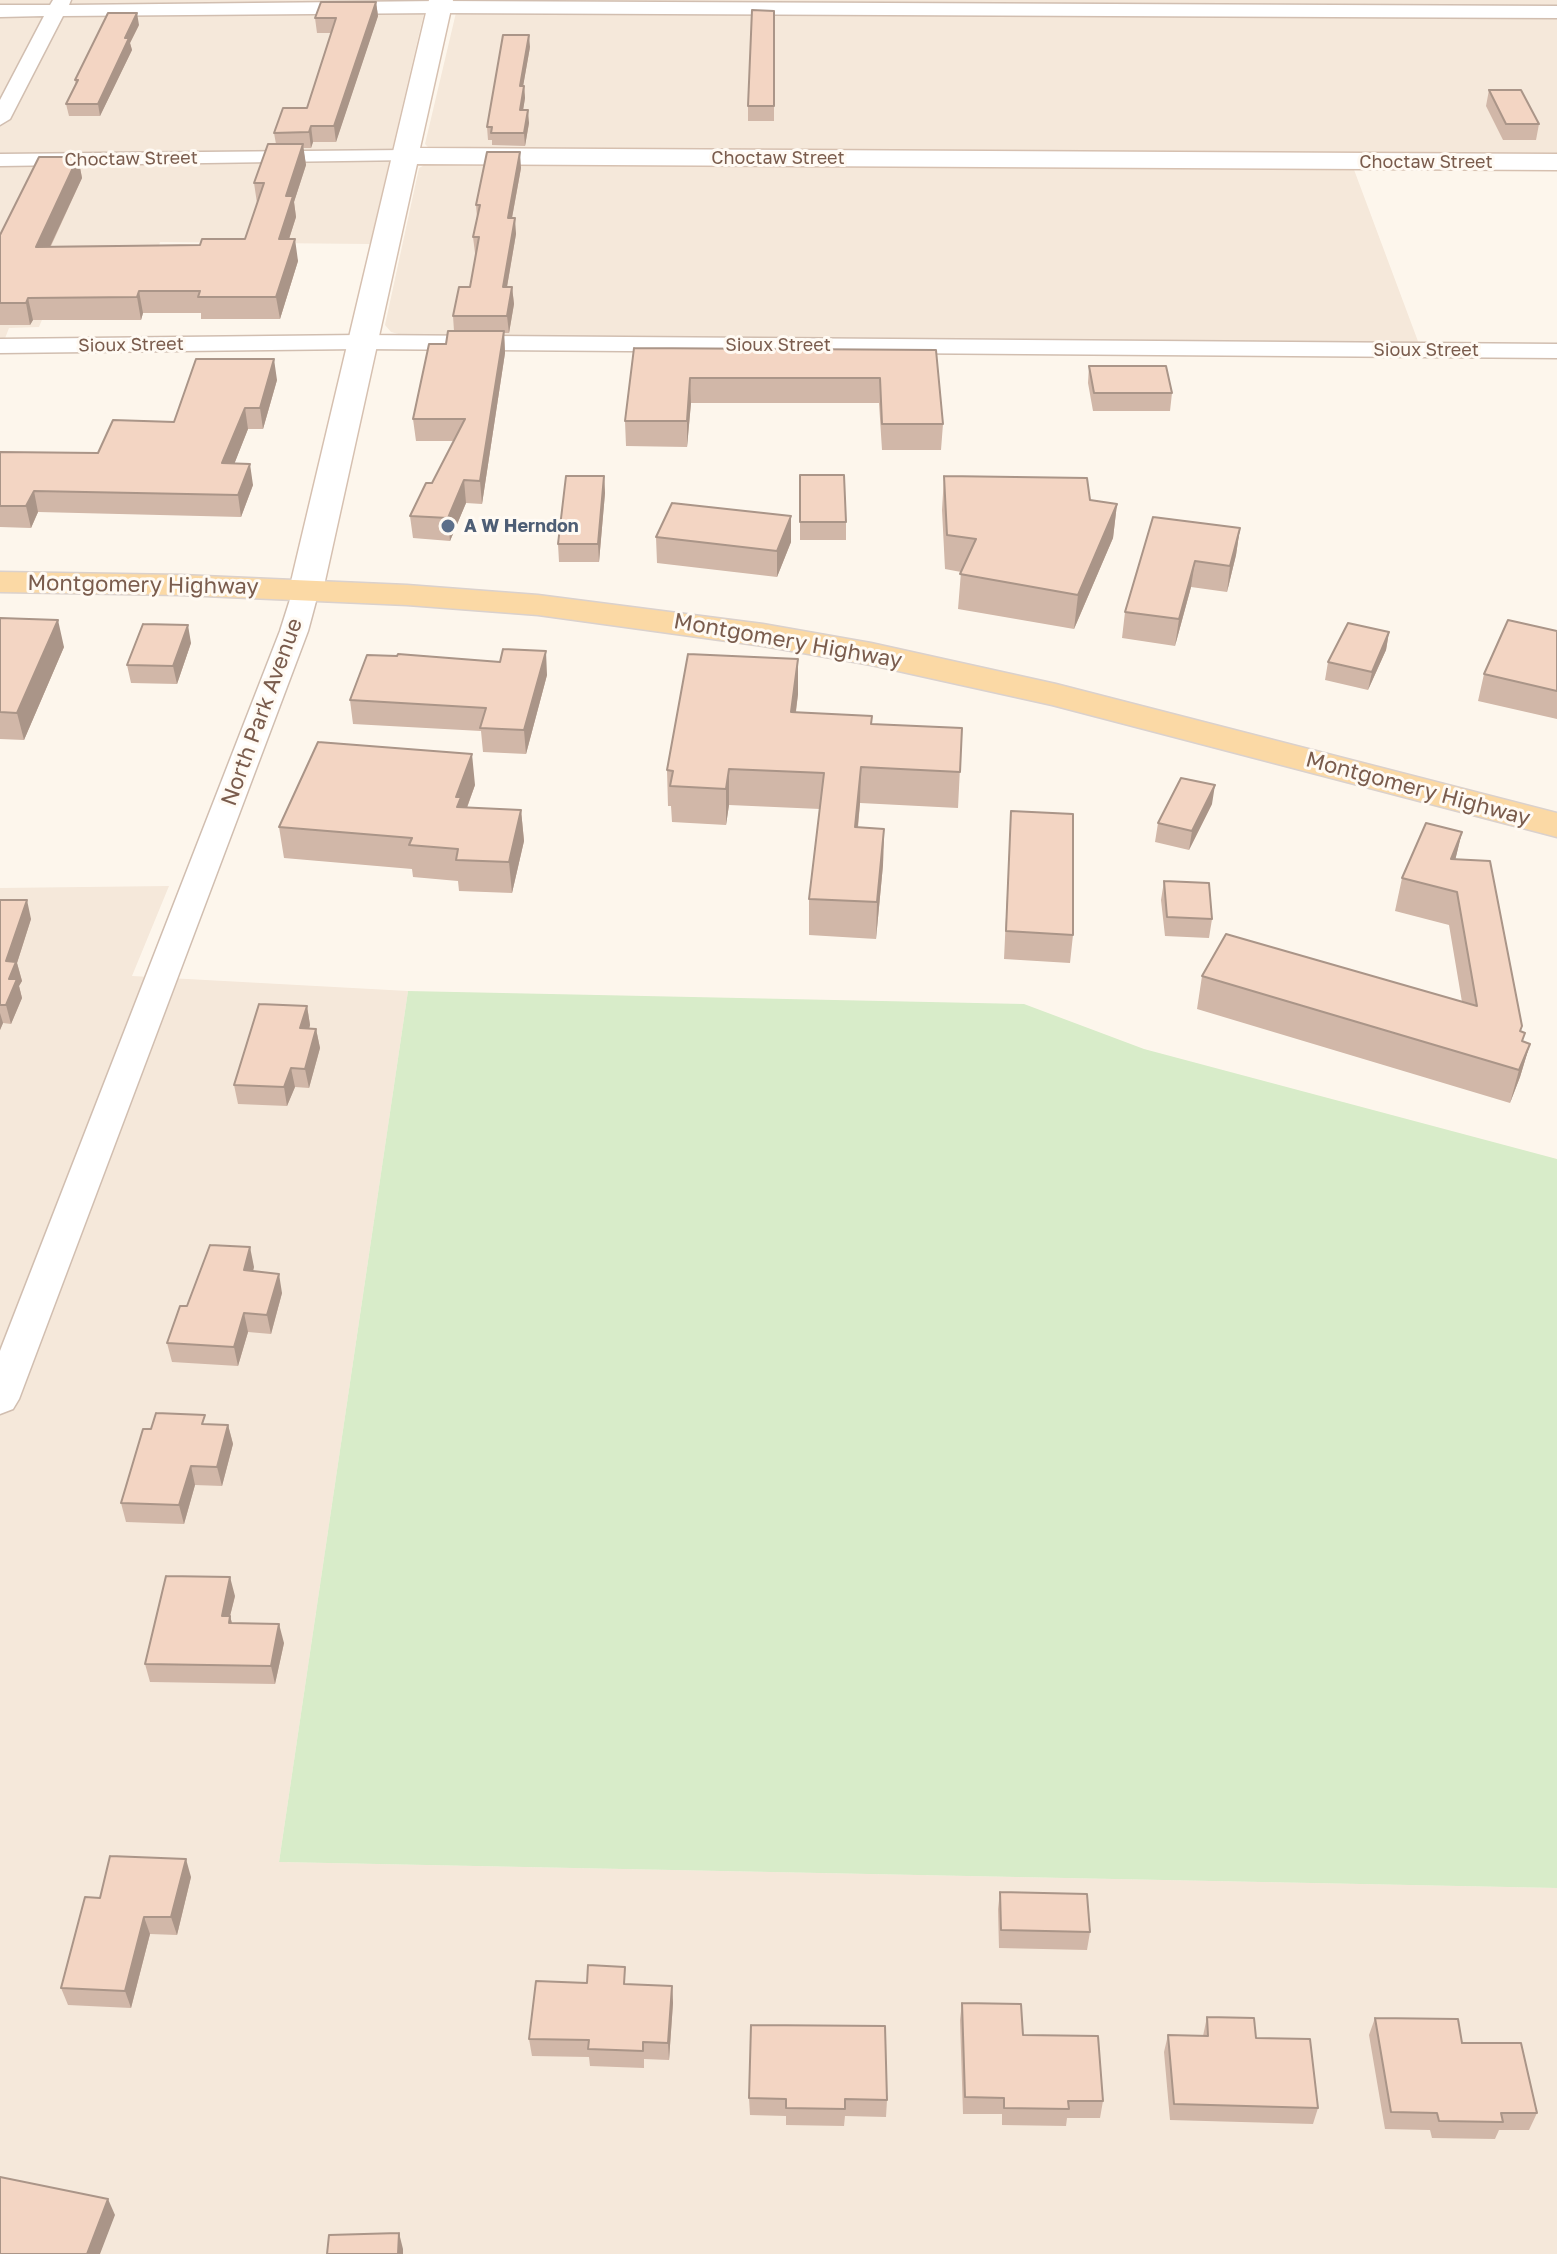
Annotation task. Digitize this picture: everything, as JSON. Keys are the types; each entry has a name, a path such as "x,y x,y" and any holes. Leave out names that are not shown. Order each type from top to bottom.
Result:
{"main road":[{"name":"Montgomery Highway","path":"0,582 306,590 538,605 666,621 871,654 1056,695 1557,825"}],"street":[{"path":"0,11 59,5 440,4 928,5 1546,12"},
{"name":"North Park Avenue","path":"0,1399 289,646 306,590 360,342 440,4"},
{"path":"0,119 59,5"},
{"name":"Choctaw Street","path":"0,160 405,156 1557,162"},
{"name":"Sioux Street","path":"0,346 360,342 1557,351"}],"shaded area":[{"path":"0,0 427,0 370,244 160,242 155,263 65,264 39,327 9,328 4,341 0,341"},
{"path":"459,0 1557,0 1557,157 430,149 425,144"},
{"path":"430,162 1353,167 1419,344 402,335 391,332 385,325 419,168"},
{"path":"169,886 132,976 408,991 279,1862 1557,1888 1557,2254 0,2254 0,888"}],"green space":[{"path":"408,991 1024,1004 1144,1049 1557,1159 1557,1888 279,1862"}],"building":[{"path":"321,2 376,2 334,126 311,126 309,132 274,133 283,108 307,108 336,18 315,18"},
{"path":"752,10 774,11 774,106 748,106"},
{"path":"108,13 137,13 125,38 129,38 98,104 66,104 78,80 75,80"},
{"path":"503,35 529,35 520,86 524,86 520,110 528,110 524,133 491,133 492,127 487,127"},
{"path":"1489,90 1521,90 1539,124 1506,124"},
{"path":"268,144 303,144 286,196 293,196 279,239 295,239 276,297 198,297 200,291 139,291 137,297 28,298 26,303 0,303 0,235 39,157 78,157 36,247 200,245 202,239 245,239 264,183 254,183"},
{"path":"487,152 520,152 508,218 515,218 503,287 512,287 507,316 453,316 459,287 470,287 479,237 473,237 480,205 476,205"},
{"path":"448,331 504,331 480,481 464,480 448,518 410,516 426,483 432,483 465,419 413,419 429,344 446,344"},
{"path":"634,348 936,350 943,424 882,424 880,378 690,378 687,421 625,421"},
{"path":"196,359 274,359 260,408 245,408 222,463 250,464 238,495 34,491 26,506 0,506 0,452 98,453 113,420 174,422"},
{"path":"1089,366 1166,366 1172,393 1094,393"},
{"path":"800,475 844,475 846,522 800,522"},
{"path":"566,476 604,476 598,544 558,544"},
{"path":"944,476 1087,478 1090,500 1117,504 1078,595 960,574 976,539 947,535"},
{"path":"672,503 791,516 777,551 656,537"},
{"path":"1153,517 1240,528 1230,566 1195,561 1179,619 1125,612"},
{"path":"0,618 58,620 17,713 0,712"},
{"path":"1508,620 1557,631 1557,691 1484,674"},
{"path":"1348,623 1389,632 1372,672 1328,662"},
{"path":"143,624 188,625 173,666 127,665"},
{"path":"503,649 546,651 524,730 480,728 486,708 350,700 367,655 398,654 500,662"},
{"path":"688,654 798,659 791,712 872,716 871,724 962,728 960,772 861,767 855,827 884,829 877,902 809,899 824,773 729,769 726,789 670,786 673,771 667,770"},
{"path":"318,742 472,754 456,797 461,797 457,807 521,810 509,862 456,860 458,849 409,845 412,838 279,827"},
{"path":"1181,778 1215,785 1192,831 1158,823"},
{"path":"1011,811 1073,814 1073,935 1006,931"},
{"path":"1426,823 1462,832 1451,859 1490,861 1522,1026 1520,1031 1525,1033 1522,1041 1530,1044 1519,1070 1202,976 1226,934 1477,1006 1457,892 1402,878"},
{"path":"1164,881 1209,883 1212,919 1167,917"},
{"path":"0,900 27,900 6,961 16,962 9,979 17,979 6,1005 0,1005"},
{"path":"259,1004 307,1006 300,1028 316,1029 305,1069 291,1068 284,1087 234,1085"},
{"path":"210,1245 250,1247 244,1270 279,1274 267,1315 244,1313 234,1347 167,1343 180,1306 187,1306"},
{"path":"156,1413 205,1415 202,1424 228,1425 217,1467 191,1466 179,1505 121,1503 143,1429 151,1429"},
{"path":"166,1576 230,1577 222,1616 230,1616 229,1623 279,1624 271,1666 145,1664"},
{"path":"110,1856 186,1859 171,1917 144,1917 125,1991 61,1988 85,1897 100,1898"},
{"path":"1000,1892 1087,1894 1090,1932 1001,1930"},
{"path":"588,1965 625,1967 624,1984 672,1986 668,2043 643,2042 643,2051 588,2049 589,2040 529,2039 536,1981 587,1983"},
{"path":"962,2003 1021,2004 1023,2035 1098,2036 1103,2101 1068,2101 1069,2109 1004,2108 1004,2098 965,2097"},
{"path":"1207,2017 1254,2018 1256,2038 1310,2039 1318,2108 1174,2104 1168,2035 1208,2036"},
{"path":"1375,2018 1458,2019 1462,2043 1521,2043 1537,2113 1501,2113 1503,2122 1439,2121 1437,2113 1391,2112"},
{"path":"751,2025 885,2026 887,2100 845,2099 845,2109 786,2108 786,2099 749,2098"},
{"path":"0,2177 108,2199 87,2254 0,2254"},
{"path":"399,2233 398,2254 327,2254 329,2235"}],"place":[{"name":"A W Herndon","path":"448,526"}]}
